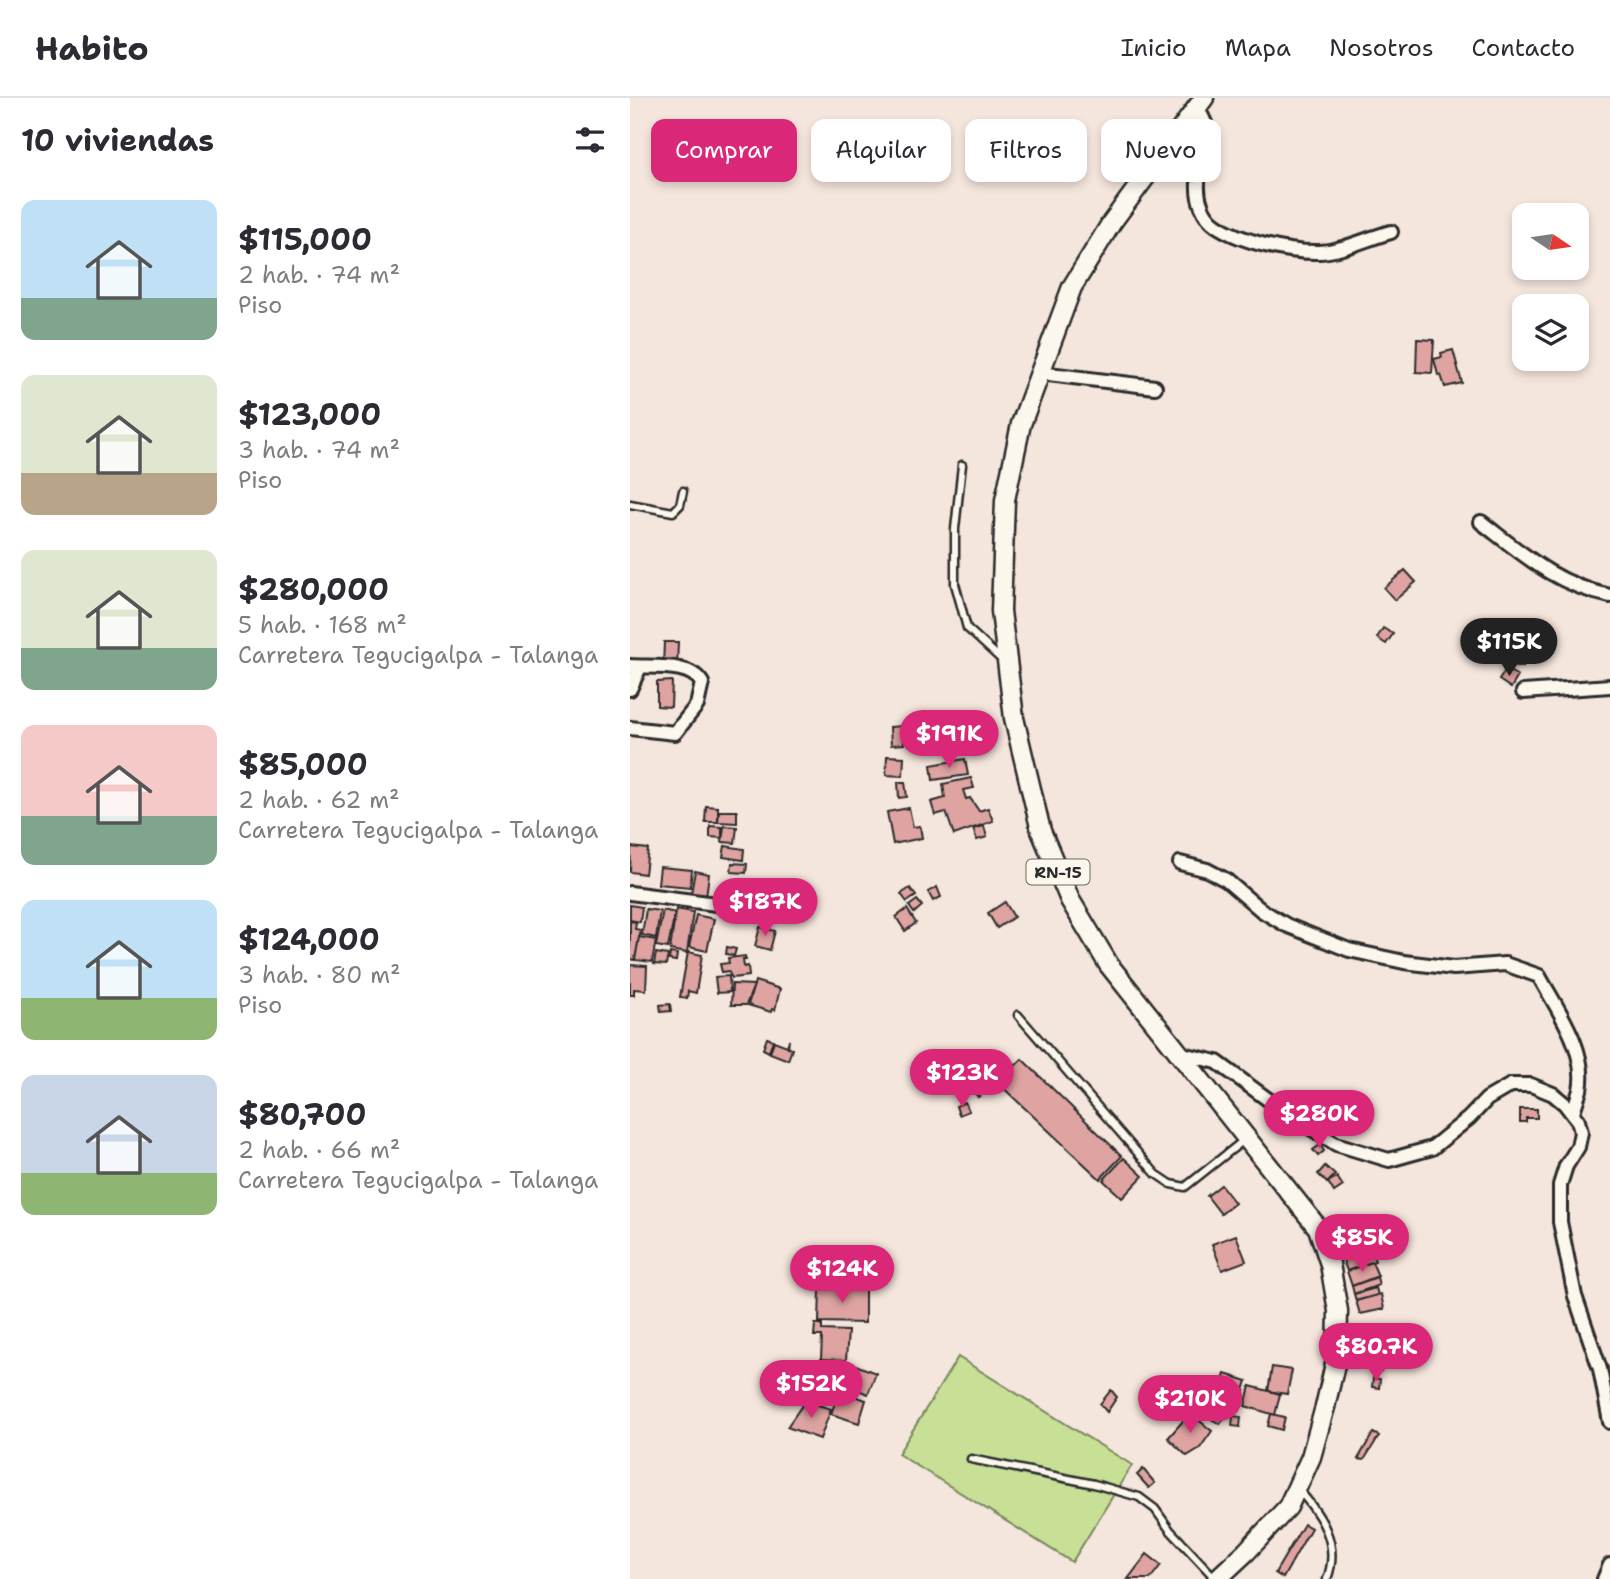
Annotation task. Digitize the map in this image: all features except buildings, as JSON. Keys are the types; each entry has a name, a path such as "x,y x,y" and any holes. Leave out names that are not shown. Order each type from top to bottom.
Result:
{"main road":[{"name":"RN-15","path":"1200,103 1112,222 1072,287 1021,424 1005,500 1001,611 1014,718 1041,831 1070,900 1109,965 1318,1228 1330,1264 1338,1311 1336,1356 1311,1457 1288,1507 1216,1579"}],"street":[{"path":"1200,103 1209,138 1198,184 1200,205 1215,225 1279,249 1321,252 1391,232"},
{"path":"1040,373 1154,387"},
{"path":"1480,522 1546,571 1570,584 1610,596"},
{"path":"630,689 635,666 680,669 696,674 702,683 691,714 675,733 630,728"},
{"path":"1523,692 1610,686"},
{"path":"1180,863 1207,870 1226,880 1261,910 1286,925 1349,950 1404,962 1454,968 1504,964 1539,976 1567,1028 1580,1062 1580,1088 1573,1112"},
{"path":"630,893 732,906"},
{"path":"1177,1052 1217,1062 1285,1112 1336,1144 1390,1160 1432,1148 1469,1118 1487,1099 1511,1085 1531,1085 1552,1094 1573,1112 1581,1132 1578,1147 1566,1166 1560,1185 1560,1222 1575,1296 1600,1369 1610,1422"},
{"path":"1604,1579 1610,1565"}],"lane":[{"path":"962,465 955,529 955,584 967,628 1007,665"},
{"path":"630,504 673,512 680,505 683,492"},
{"path":"1018,1015 1156,1174 1171,1184 1185,1187 1246,1139"},
{"path":"971,1459 1070,1479 1139,1497 1155,1509 1170,1530 1216,1579"},
{"path":"1297,1487 1319,1513 1332,1548 1327,1579"}],"green space":[{"path":"958,1357 1132,1465 1072,1562 898,1454"}]}
